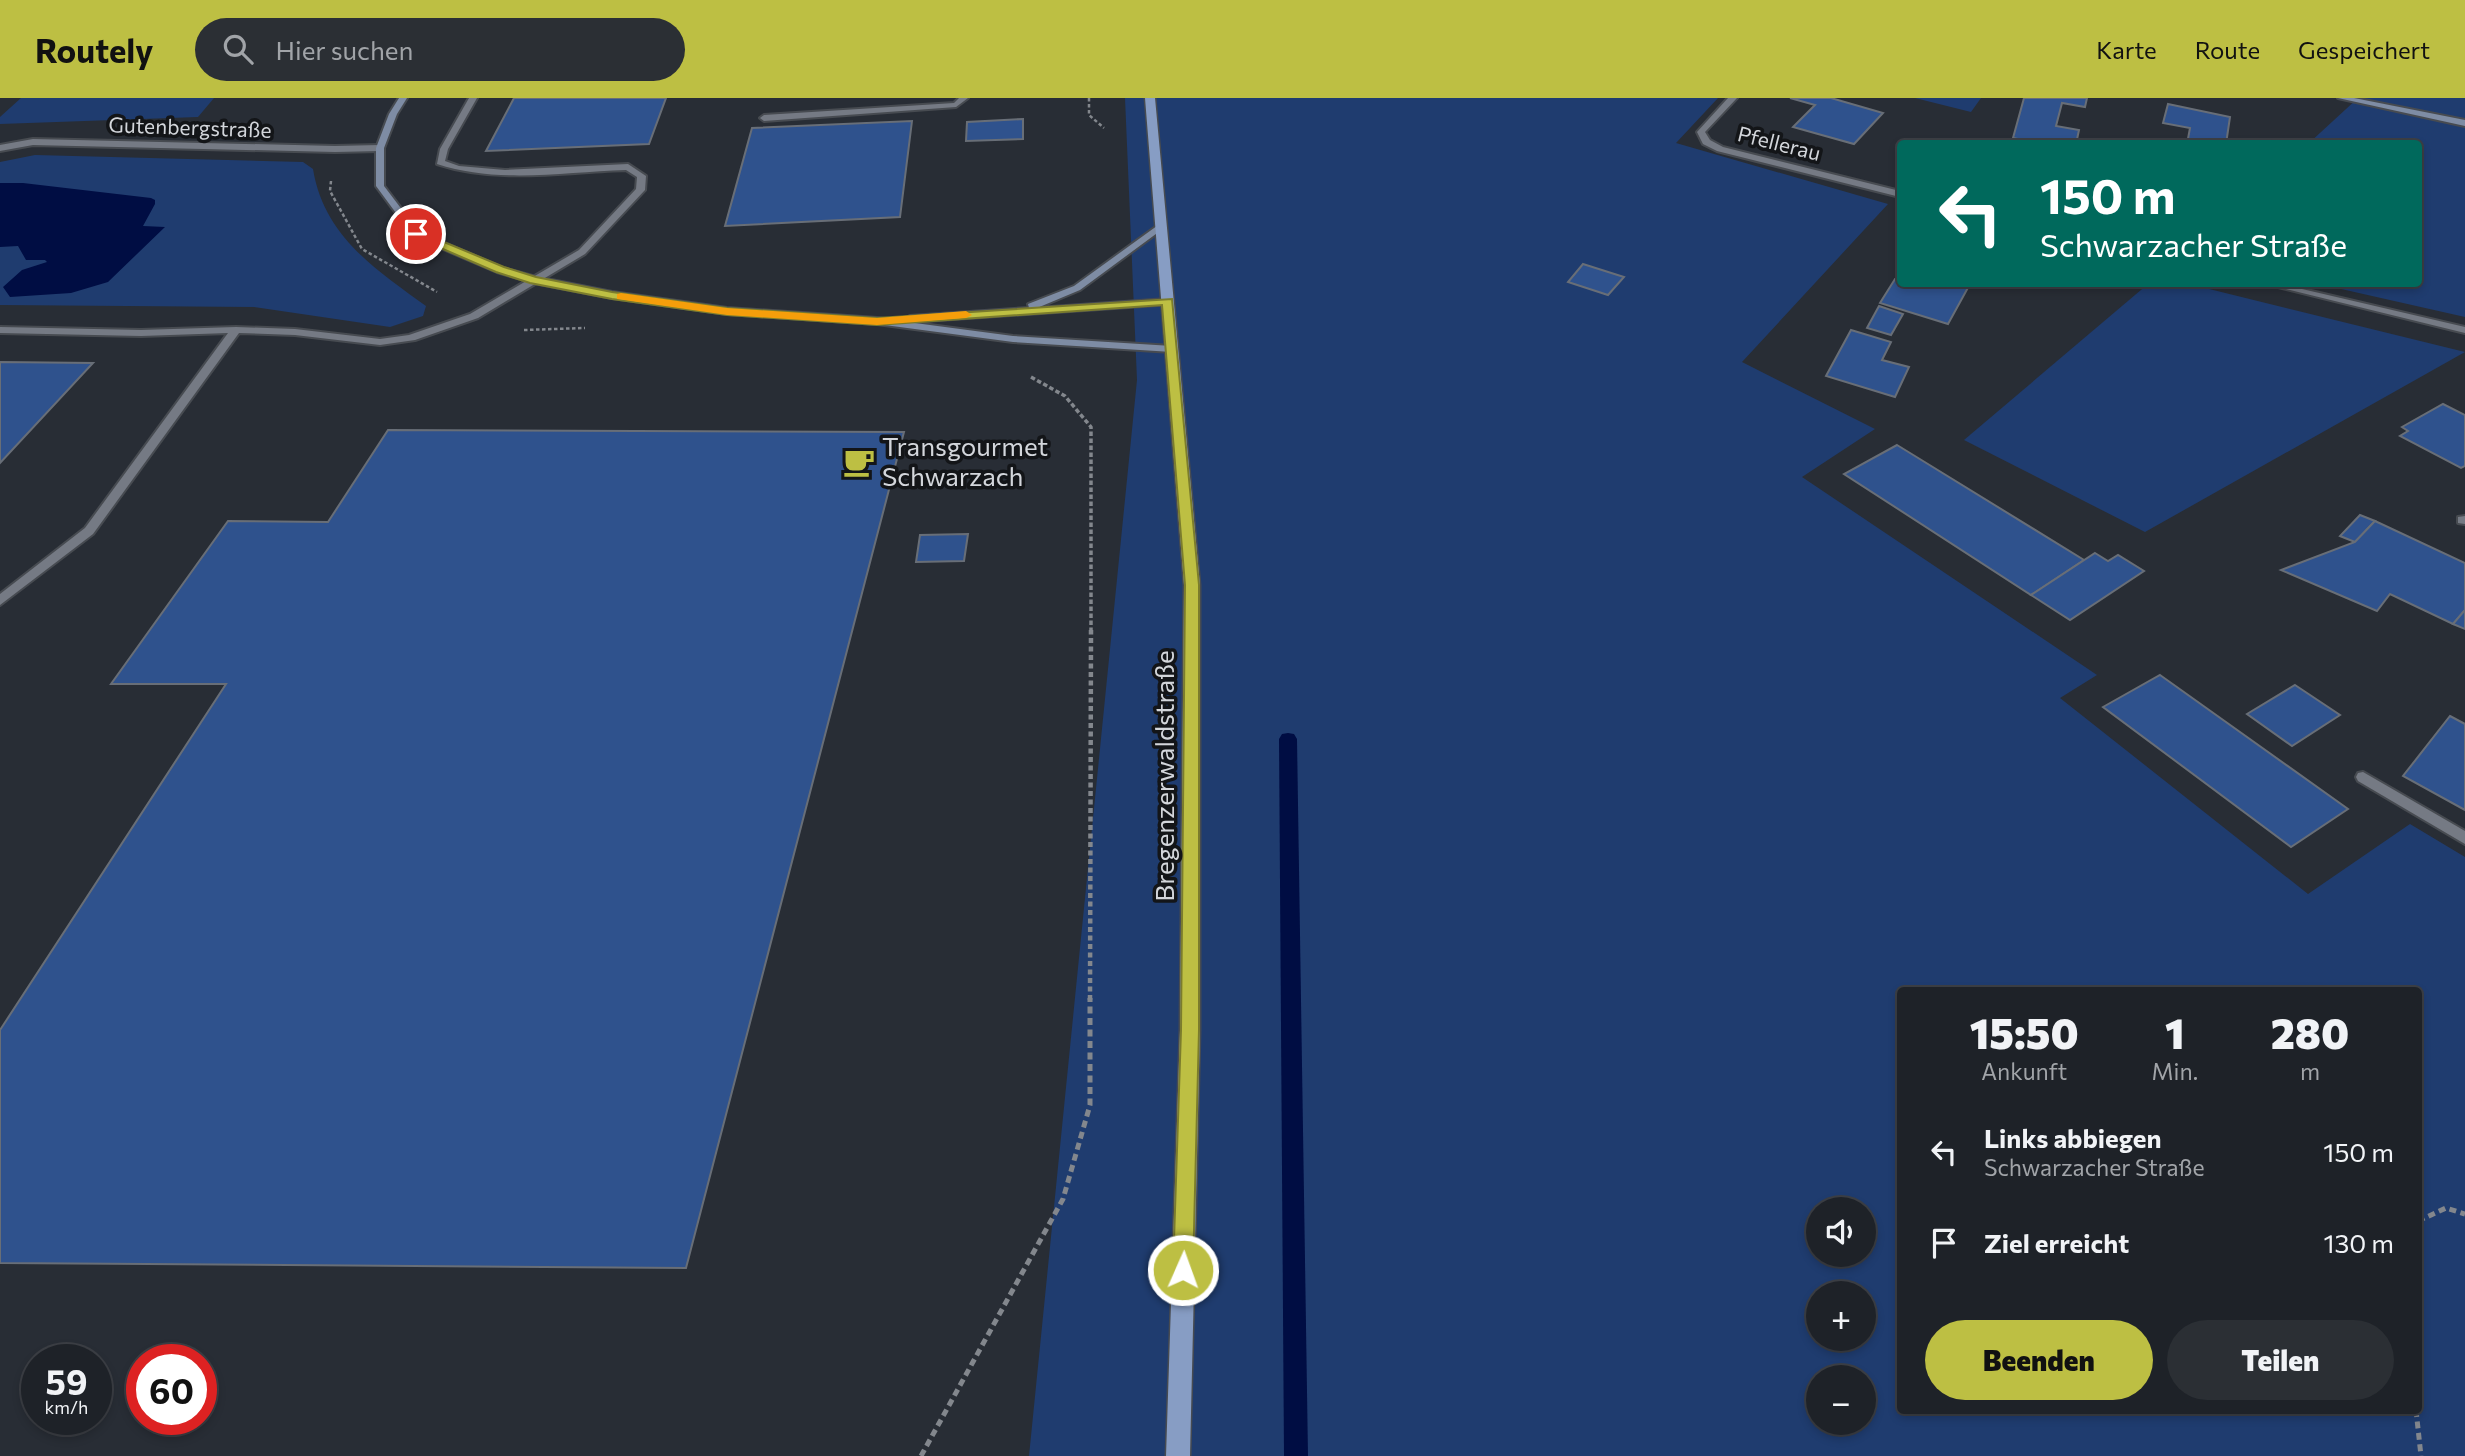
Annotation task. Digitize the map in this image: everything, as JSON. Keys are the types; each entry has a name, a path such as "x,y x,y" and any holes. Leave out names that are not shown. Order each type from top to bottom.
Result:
{"main road":[{"path":"403,98 393,114 380,148 380,186 416,234 500,270 534,280 612,295 727,312 877,321 1013,339 1172,349"},
{"name":"Bregenzerwaldstraße","path":"1150,98 1192,585 1190,1030 1178,1456"},
{"path":"2342,98 2465,123"},
{"path":"1021,311 1077,288 1161,226"},
{"path":"877,321 1168,302"}],"street":[{"path":"0,330 236,330 295,332 380,342 411,338 474,316 582,252 640,190 642,176 628,167 481,173 457,170 440,162 444,149 473,98"},
{"path":"764,118 956,105 964,98"},
{"name":"Pfellerau","path":"1733,98 1701,132 1706,142 1720,149 1897,193"},
{"name":"Gutenbergstraße","path":"0,148 33,142 380,148"},
{"path":"2284,287 2465,330"},
{"path":"0,601 89,531 236,330"},
{"path":"2363,777 2465,838"}],"path":[{"path":"1088,98 1089,116 1104,128"},
{"path":"335,149 330,191 362,249 430,286 474,316 501,329 590,329"},
{"path":"921,1456 1063,1199 1090,1105 1091,427 1076,404 1055,386 1029,377"},
{"path":"2422,1219 2446,1208 2465,1214"},
{"path":"2416,1414 2421,1456"}],"shaded area":[{"path":"21,98 214,98 198,117 0,124 0,117"},
{"path":"1125,98 1718,98 1676,143 1888,204 1742,362 1875,429 1802,477 2097,675 2060,698 2308,894 2410,824 2465,857 2465,1456 1029,1456 1137,380"},
{"path":"1915,98 1981,98 1971,112"},
{"path":"2358,98 2465,98 2465,317 2332,287 2422,287 2422,140 2312,140"},
{"path":"35,155 303,162 313,169 319,193 340,232 371,264 426,306 423,316 390,327 254,307 0,305 0,162"},
{"path":"0,183 23,183 151,198 155,200 155,204 143,226 165,227 108,282 71,293 10,297 3,287 22,270 47,262 26,260 18,246 0,247"},
{"path":"2144,287 2201,287 2465,352 2145,532 1964,440"}],"building":[{"path":"514,98 666,98 649,144 486,151"},
{"path":"1790,98 1831,98 1883,113 1854,144 1793,127 1815,105"},
{"path":"2024,98 2087,98 2085,107 2062,103 2056,126 2079,130 2077,140 2013,138"},
{"path":"2168,104 2230,117 2227,140 2188,140 2190,128 2163,123"},
{"path":"1023,119 1023,139 966,141 967,122"},
{"path":"912,121 900,217 725,226 752,128"},
{"path":"1583,264 1624,277 1608,295 1568,282"},
{"path":"1895,279 1897,287 1968,287 1948,324 1880,303"},
{"path":"1879,306 1903,314 1891,335 1867,328"},
{"path":"1851,330 1891,342 1882,360 1909,367 1895,397 1826,376"},
{"path":"0,362 93,363 0,463"},
{"path":"2443,404 2465,415 2465,466 2461,468 2400,436 2408,431 2402,427"},
{"name":"Transgourmet Schwarzach","path":"388,430 904,432 686,1268 0,1263 0,1030 226,684 111,684 228,521 328,522"},
{"path":"1897,445 2084,560 2031,595 1844,474"},
{"path":"2360,515 2375,521 2355,542 2340,536"},
{"path":"2375,521 2465,563 2465,610 2453,624 2390,594 2377,611 2281,570 2355,542"},
{"path":"968,534 964,561 916,562 920,535"},
{"path":"2095,553 2108,561 2118,555 2144,571 2070,620 2031,595"},
{"path":"2465,610 2465,629 2453,624"},
{"path":"2160,675 2348,809 2291,847 2103,707"},
{"path":"2295,685 2340,715 2292,746 2247,714"},
{"path":"2450,716 2465,724 2465,810 2403,776"}],"waterway":[{"path":"1288,739 1296,1456"}],"slow traffic":[{"path":"621,297 727,312 877,321 966,315"}],"place":[{"name":"Transgourmet Schwarzach","path":"859,462"}],"route":[{"path":"416,234 500,270 534,280 727,312 877,321 1168,302 1192,585 1190,1030 1183,1270"}]}
